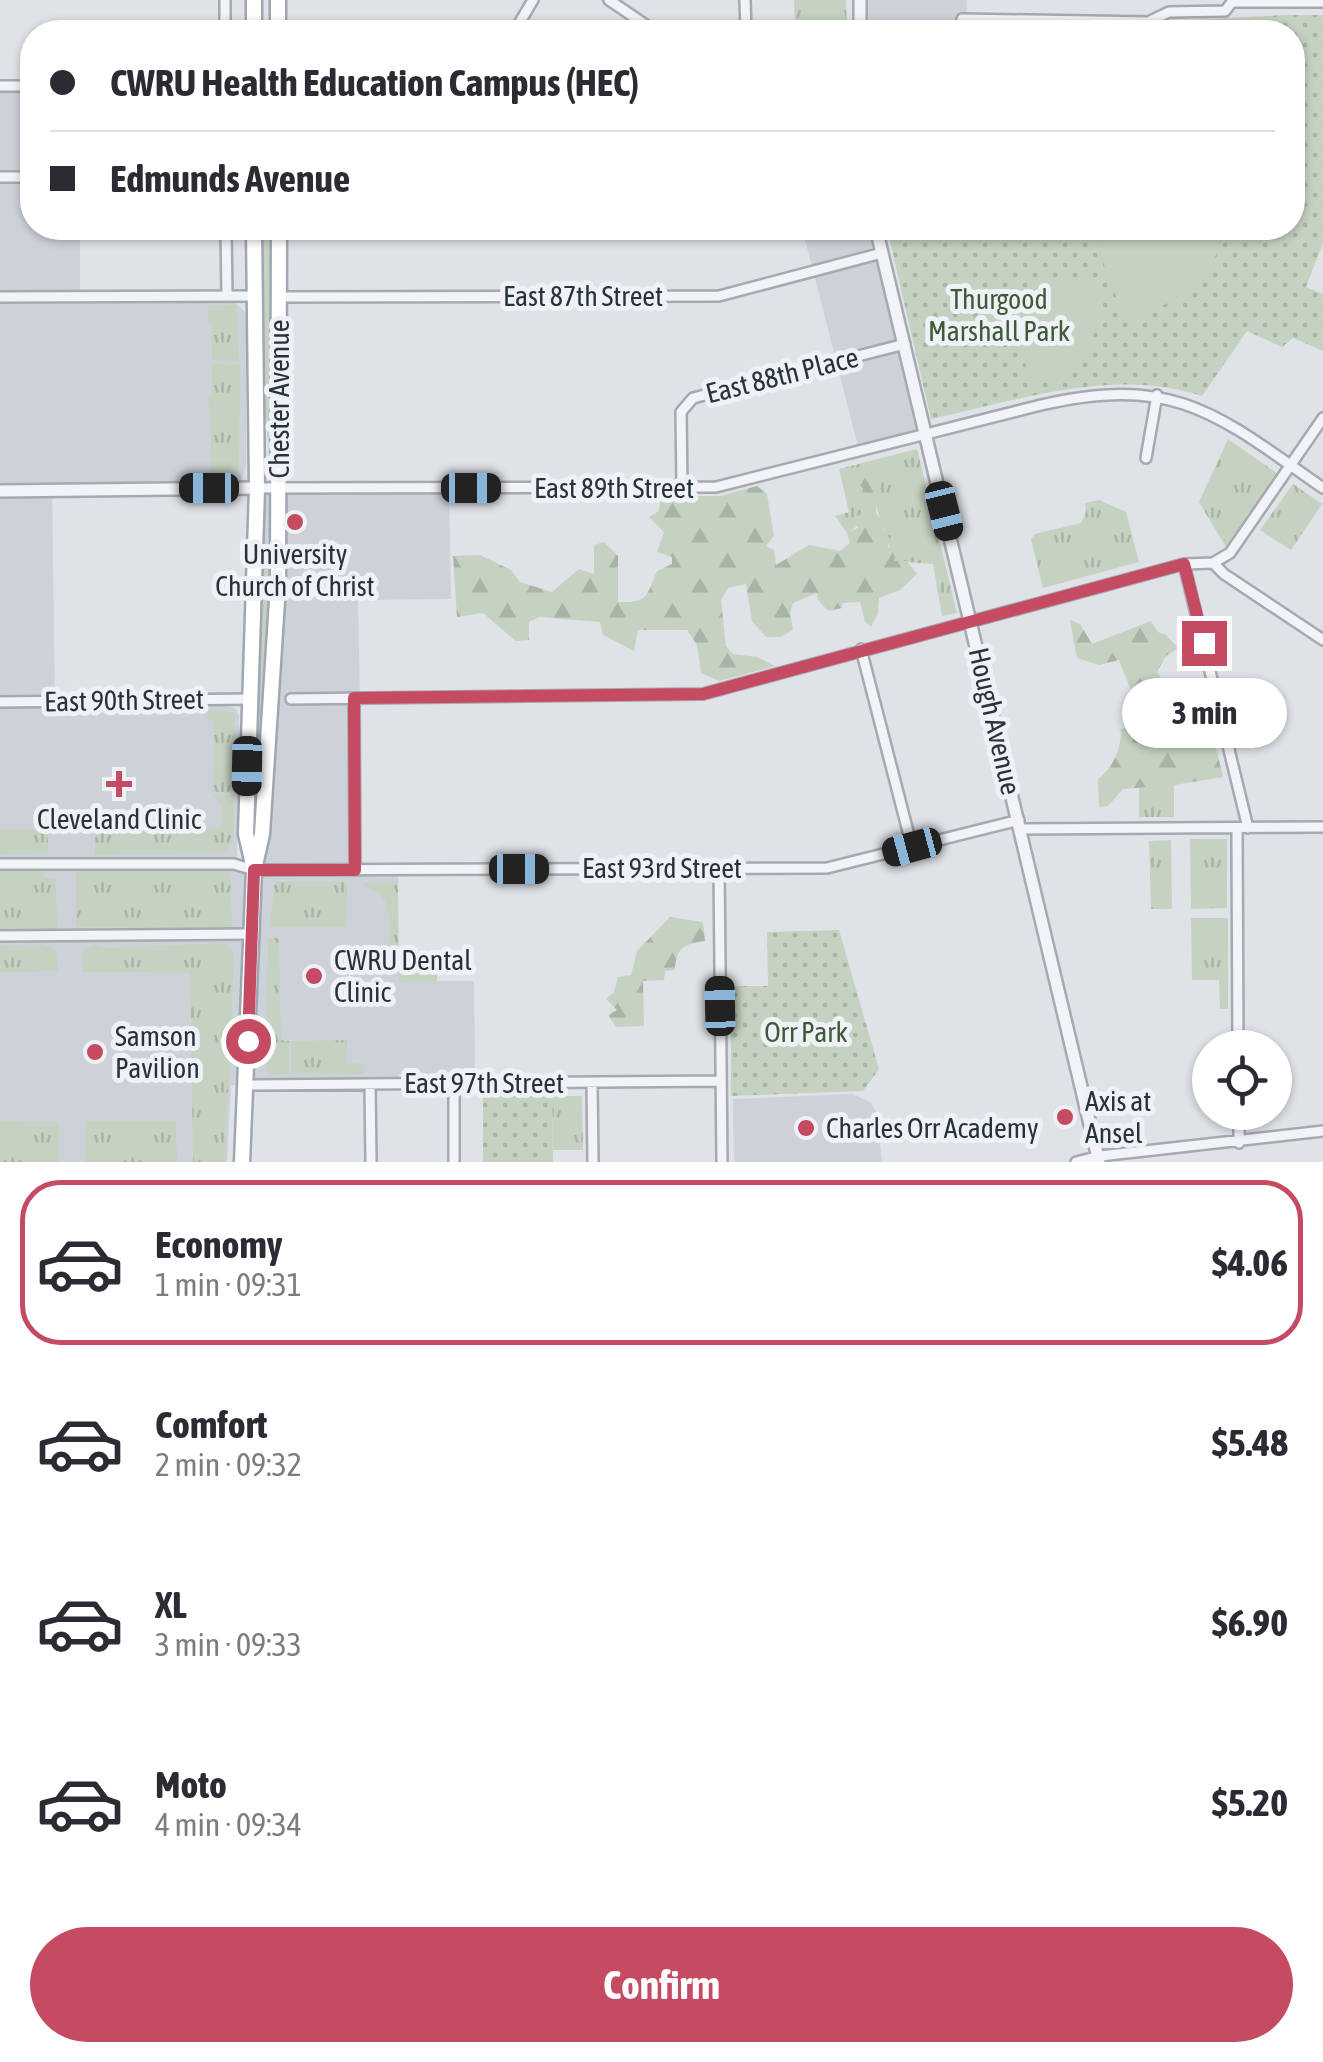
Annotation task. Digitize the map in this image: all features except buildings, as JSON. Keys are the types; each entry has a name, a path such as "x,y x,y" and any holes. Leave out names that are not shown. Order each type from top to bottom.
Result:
{"main road":[{"name":"Chester Avenue","path":"254,240 257,488 246,834 254,870"},
{"name":"Chester Avenue","path":"242,1162 254,870 262,834 278,585 279,240"}],"street":[{"path":"609,0 638,20"},
{"path":"1152,20 1169,12 1225,11 1232,1 1323,2"},
{"path":"226,240 228,296"},
{"name":"Hough Avenue","path":"879,240 1099,1159"},
{"name":"East 87th Street","path":"279,296 719,296 882,253"},
{"path":"0,297 254,296"},
{"name":"East 88th Place","path":"682,488 681,412 693,398 905,344"},
{"name":"East 89th Street","path":"0,491 716,487 1083,395 1132,392 1157,395 1214,416 1323,488"},
{"path":"1146,458 1157,395"},
{"path":"290,699 703,694 1184,564 1213,563 1230,552 1323,418"},
{"path":"1213,563 1226,576 1323,640"},
{"path":"1184,564 1243,828 1238,1030"},
{"path":"862,649 912,847"},
{"path":"354,698 355,870"},
{"name":"East 90th Street","path":"0,702 248,699"},
{"name":"East 93rd Street","path":"0,864 234,864 254,870 827,868 1020,825 1323,828"},
{"path":"719,868 722,1162"},
{"path":"0,936 252,934"},
{"name":"East 97th Street","path":"247,1085 721,1081"},
{"path":"592,1082 593,1162"},
{"path":"370,1084 371,1162"},
{"path":"454,1084 454,1162"},
{"path":"1239,1130 1239,1143"},
{"path":"1076,1162 1323,1132"}],"shaded area":[{"path":"860,0 967,0 966,20 860,20"},
{"path":"0,86 20,86 20,240 80,240 80,297 0,297"},
{"path":"805,240 879,240 925,433 859,450"},
{"name":"Cleveland Clinic","path":"236,303 246,313 246,468 240,482 52,485 55,707 236,709 237,864 253,870 247,846 257,488 449,488 451,599 358,600 360,698 354,698 355,869 398,870 399,981 474,981 475,1073 399,1074 370,1084 231,1085 227,1162 0,1162 0,304"},
{"name":"Charles Orr Academy","path":"853,1094 871,1103 877,1114 882,1162 734,1162 733,1099"}],"green space":[{"path":"794,0 846,0 847,20 795,20"},
{"name":"Thurgood Marshall Park","path":"1323,15 1323,243 1306,287 1323,294 1323,351 1293,338 1282,347 1247,331 1202,396 1169,388 1101,386 1032,396 931,419 890,240 1305,240 1305,20 1194,20"},
{"path":"263,240 271,240 269,447 263,403"},
{"path":"1097,240 1223,240 1212,262 1189,288 1126,323"},
{"path":"1092,278 1098,316 1085,352 1064,374 1031,384 1006,294"},
{"path":"237,305 239,361 212,360 208,306"},
{"path":"212,364 240,364 239,475 211,475 207,396 212,396"},
{"path":"1228,439 1278,474 1226,547 1199,502"},
{"path":"917,449 957,613 942,616 933,564 894,561 876,506 863,489 858,525 847,533 835,516 849,512 839,469"},
{"path":"859,472 870,473 870,480 881,486 882,502 876,506 876,513 890,539 888,547 896,551 894,561 907,561 917,574 900,590 879,598 878,613 871,627 865,622 860,602 842,603 842,608 828,611 817,593 793,603 793,630 781,637 766,637 752,621 746,584 728,588 721,600 726,646 733,654 757,657 775,666 719,681 701,673 697,645 687,630 638,630 634,651 603,635 600,622 539,617 529,622 529,640 516,641 483,613 457,617 453,556 480,555 511,570 520,582 552,592 579,569 594,574 594,545 604,542 618,556 618,602 645,597 657,571 672,564 672,557 657,552 664,532 649,517 659,511 661,496 720,496 757,486 767,494 774,536 766,546 774,550 776,565 809,545 840,551 850,543 847,533 858,528 853,517 863,514 859,508 863,489 854,476"},
{"path":"1293,484 1322,504 1291,550 1260,530"},
{"path":"1099,500 1126,512 1139,562 1043,588 1031,539 1035,534 1081,523 1085,503"},
{"path":"263,528 270,576 254,785"},
{"path":"1070,620 1080,624 1092,644 1151,621 1158,632 1166,635 1178,648 1165,657 1157,672 1165,685 1181,684 1158,736 1183,747 1197,736 1213,735 1223,777 1123,789 1108,806 1099,807 1098,779 1116,757 1121,729 1139,724 1132,702 1135,700 1119,660 1099,665 1077,658"},
{"path":"207,710 235,712 234,792 213,792 214,728 212,720 207,720"},
{"path":"1174,785 1174,817 1139,817 1139,786"},
{"path":"213,795 234,795 233,841 226,853 95,855 95,838 104,829 220,828 222,811"},
{"path":"0,829 48,829 48,853 0,855"},
{"path":"1190,839 1227,839 1227,908 1191,909"},
{"path":"1171,840 1172,909 1151,909 1149,841"},
{"path":"0,870 44,870 44,878 56,879 57,929 0,929"},
{"path":"76,870 230,870 229,928 76,927"},
{"path":"277,882 347,882 347,927 270,927"},
{"path":"398,882 398,950 420,950 426,962 437,962 437,981 399,982 399,967 388,968 387,908 383,898 364,883"},
{"path":"670,917 703,922 705,941 682,948 675,970 665,971 664,980 643,981 644,1026 616,1027 608,1015 617,1010 606,999 614,992 618,977 631,975 637,951"},
{"path":"1191,918 1228,918 1228,1009 1220,1009 1219,980 1192,980"},
{"name":"Orr Park","path":"839,930 879,1069 863,1091 731,1096 731,986 768,986 767,932"},
{"path":"268,938 279,938 281,1040 289,1041 289,1074 271,1074 266,1069"},
{"path":"223,943 232,949 234,959 225,1162 193,1162 190,973 83,972 83,952 93,944 105,948"},
{"path":"41,944 56,949 58,971 0,972 0,945"},
{"path":"347,1040 347,1064 361,1063 365,1068 362,1074 291,1074 291,1041"},
{"path":"483,1096 552,1096 553,1162 483,1162"},
{"path":"552,1096 582,1096 583,1150 553,1150"},
{"path":"0,1121 59,1122 59,1162 0,1162"},
{"path":"85,1121 176,1121 177,1162 85,1162"}],"place":[{"name":"University Church of Christ","path":"295,522"},
{"name":"Cleveland Clinic","path":"119,784"},
{"name":"CWRU Dental Clinic","path":"314,976"},
{"name":"Samson Pavilion","path":"95,1052"},
{"name":"Axis at Ansel","path":"1065,1117"},
{"name":"Charles Orr Academy","path":"806,1128"}],"route":[{"path":"248,1041 254,870 355,870 354,698 703,694 1184,564 1204,643"}]}
